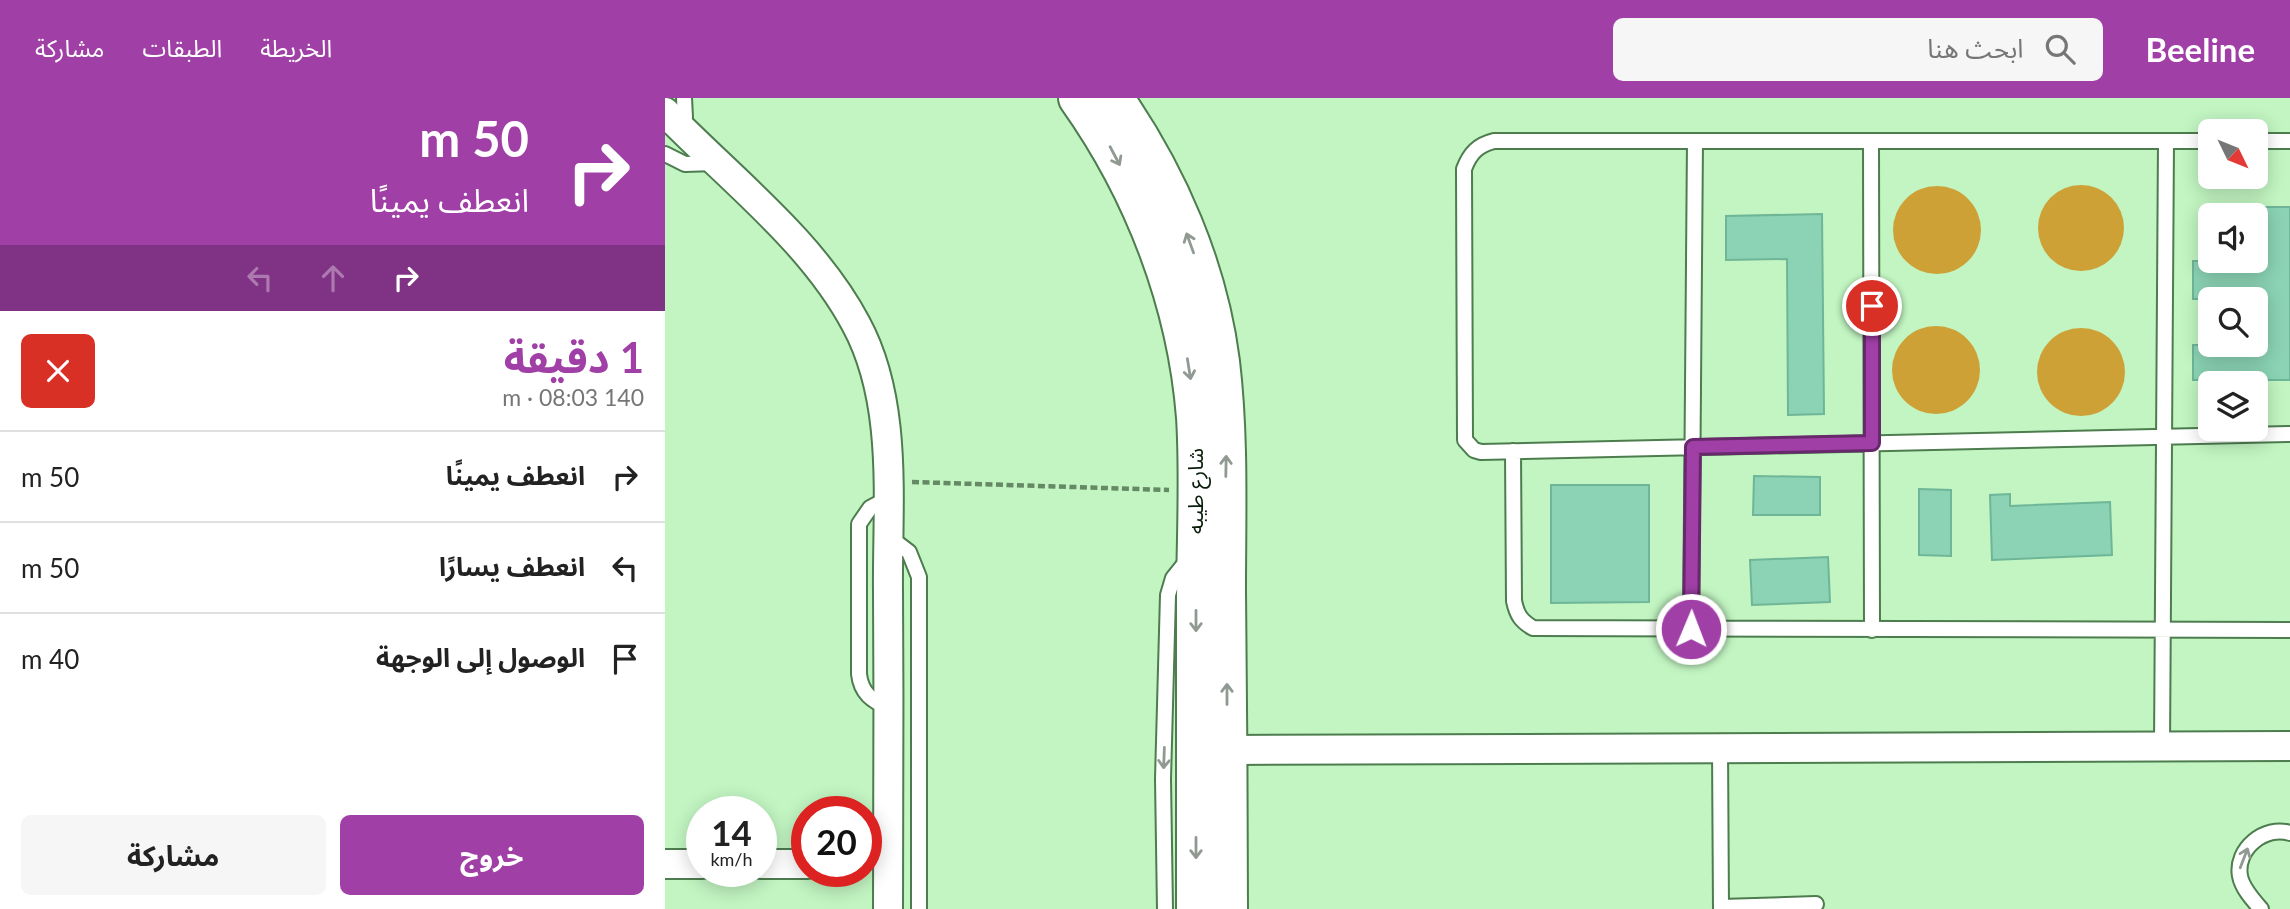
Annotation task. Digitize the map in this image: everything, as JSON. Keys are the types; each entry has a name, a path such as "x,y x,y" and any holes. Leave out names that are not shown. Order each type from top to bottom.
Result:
{"main road":[{"name":"شارع طيبه","path":"1078,98 1144,212 1171,287 1190,370 1195,415 1197,491 1196,909"},
{"name":"شارع طيبه","path":"1114,98 1154,162 1188,238 1202,278 1220,359 1226,454 1228,909"}],"street":[{"path":"673,121 794,240 842,301 857,326 878,386 883,417 888,537 889,708 882,800"},
{"path":"1228,750 2290,746"},
{"path":"665,864 686,864"},
{"path":"882,885 888,909"}],"lane":[{"path":"673,121 685,117 684,98"},
{"path":"2198,141 1494,141 1474,150 1464,169 1465,440 1474,450 1513,451 2290,434"},
{"path":"1691,629 1695,141"},
{"path":"2268,141 2290,141"},
{"path":"1871,142 1872,630"},
{"path":"2162,747 2166,142"},
{"path":"665,154 685,164 715,163"},
{"path":"1513,451 1514,601 1516,612 1523,622 1534,628 2290,630"},
{"path":"887,490 859,524 859,674 862,690 889,708"},
{"path":"888,537 909,552 919,577 919,909"},
{"path":"1165,909 1164,779 1168,594 1178,570 1196,554"},
{"path":"1720,748 1721,908 1817,904"},
{"path":"2261,909 2245,889 2239,875 2242,857 2252,842 2268,832 2290,832"}],"path":[{"path":"887,490 1197,491"}],"shaded area":[{"path":"2073,185 2089,185 2112,197 2121,211 2124,228 2121,245 2112,259 2089,271 2073,271 2057,264 2045,252 2038,236 2038,220 2045,204 2057,192"},
{"path":"1937,186 1954,190 1968,199 1977,213 1981,230 1977,247 1968,261 1954,270 1937,274 1920,270 1906,261 1897,247 1893,230 1897,213 1906,199 1920,190"},
{"path":"1936,326 1953,330 1967,339 1976,353 1980,370 1976,387 1967,401 1953,410 1936,414 1919,410 1905,401 1896,387 1892,370 1896,353 1905,339 1919,330"},
{"path":"2081,328 2098,332 2112,341 2121,355 2125,372 2121,389 2112,403 2098,412 2081,416 2064,412 2050,403 2041,389 2037,372 2041,355 2050,341 2064,332"}],"building":[{"path":"2268,207 2290,207 2290,380 2268,380 2268,371 2198,371 2198,380 2193,380 2193,345 2198,345 2198,357 2268,357 2268,287 2198,287 2198,299 2193,299 2193,261 2198,261 2198,273 2268,273"},
{"path":"1822,214 1824,414 1788,415 1787,259 1726,260 1726,216"},
{"path":"1754,476 1820,477 1820,515 1753,515"},
{"path":"1551,485 1649,485 1649,602 1551,603"},
{"path":"1919,489 1951,490 1951,556 1919,555"},
{"path":"2010,494 2010,506 2110,502 2112,555 1992,560 1990,495"},
{"path":"1828,557 1830,602 1752,605 1750,560"}],"route":[{"path":"1691,629 1693,447 1872,443 1872,306"}]}
